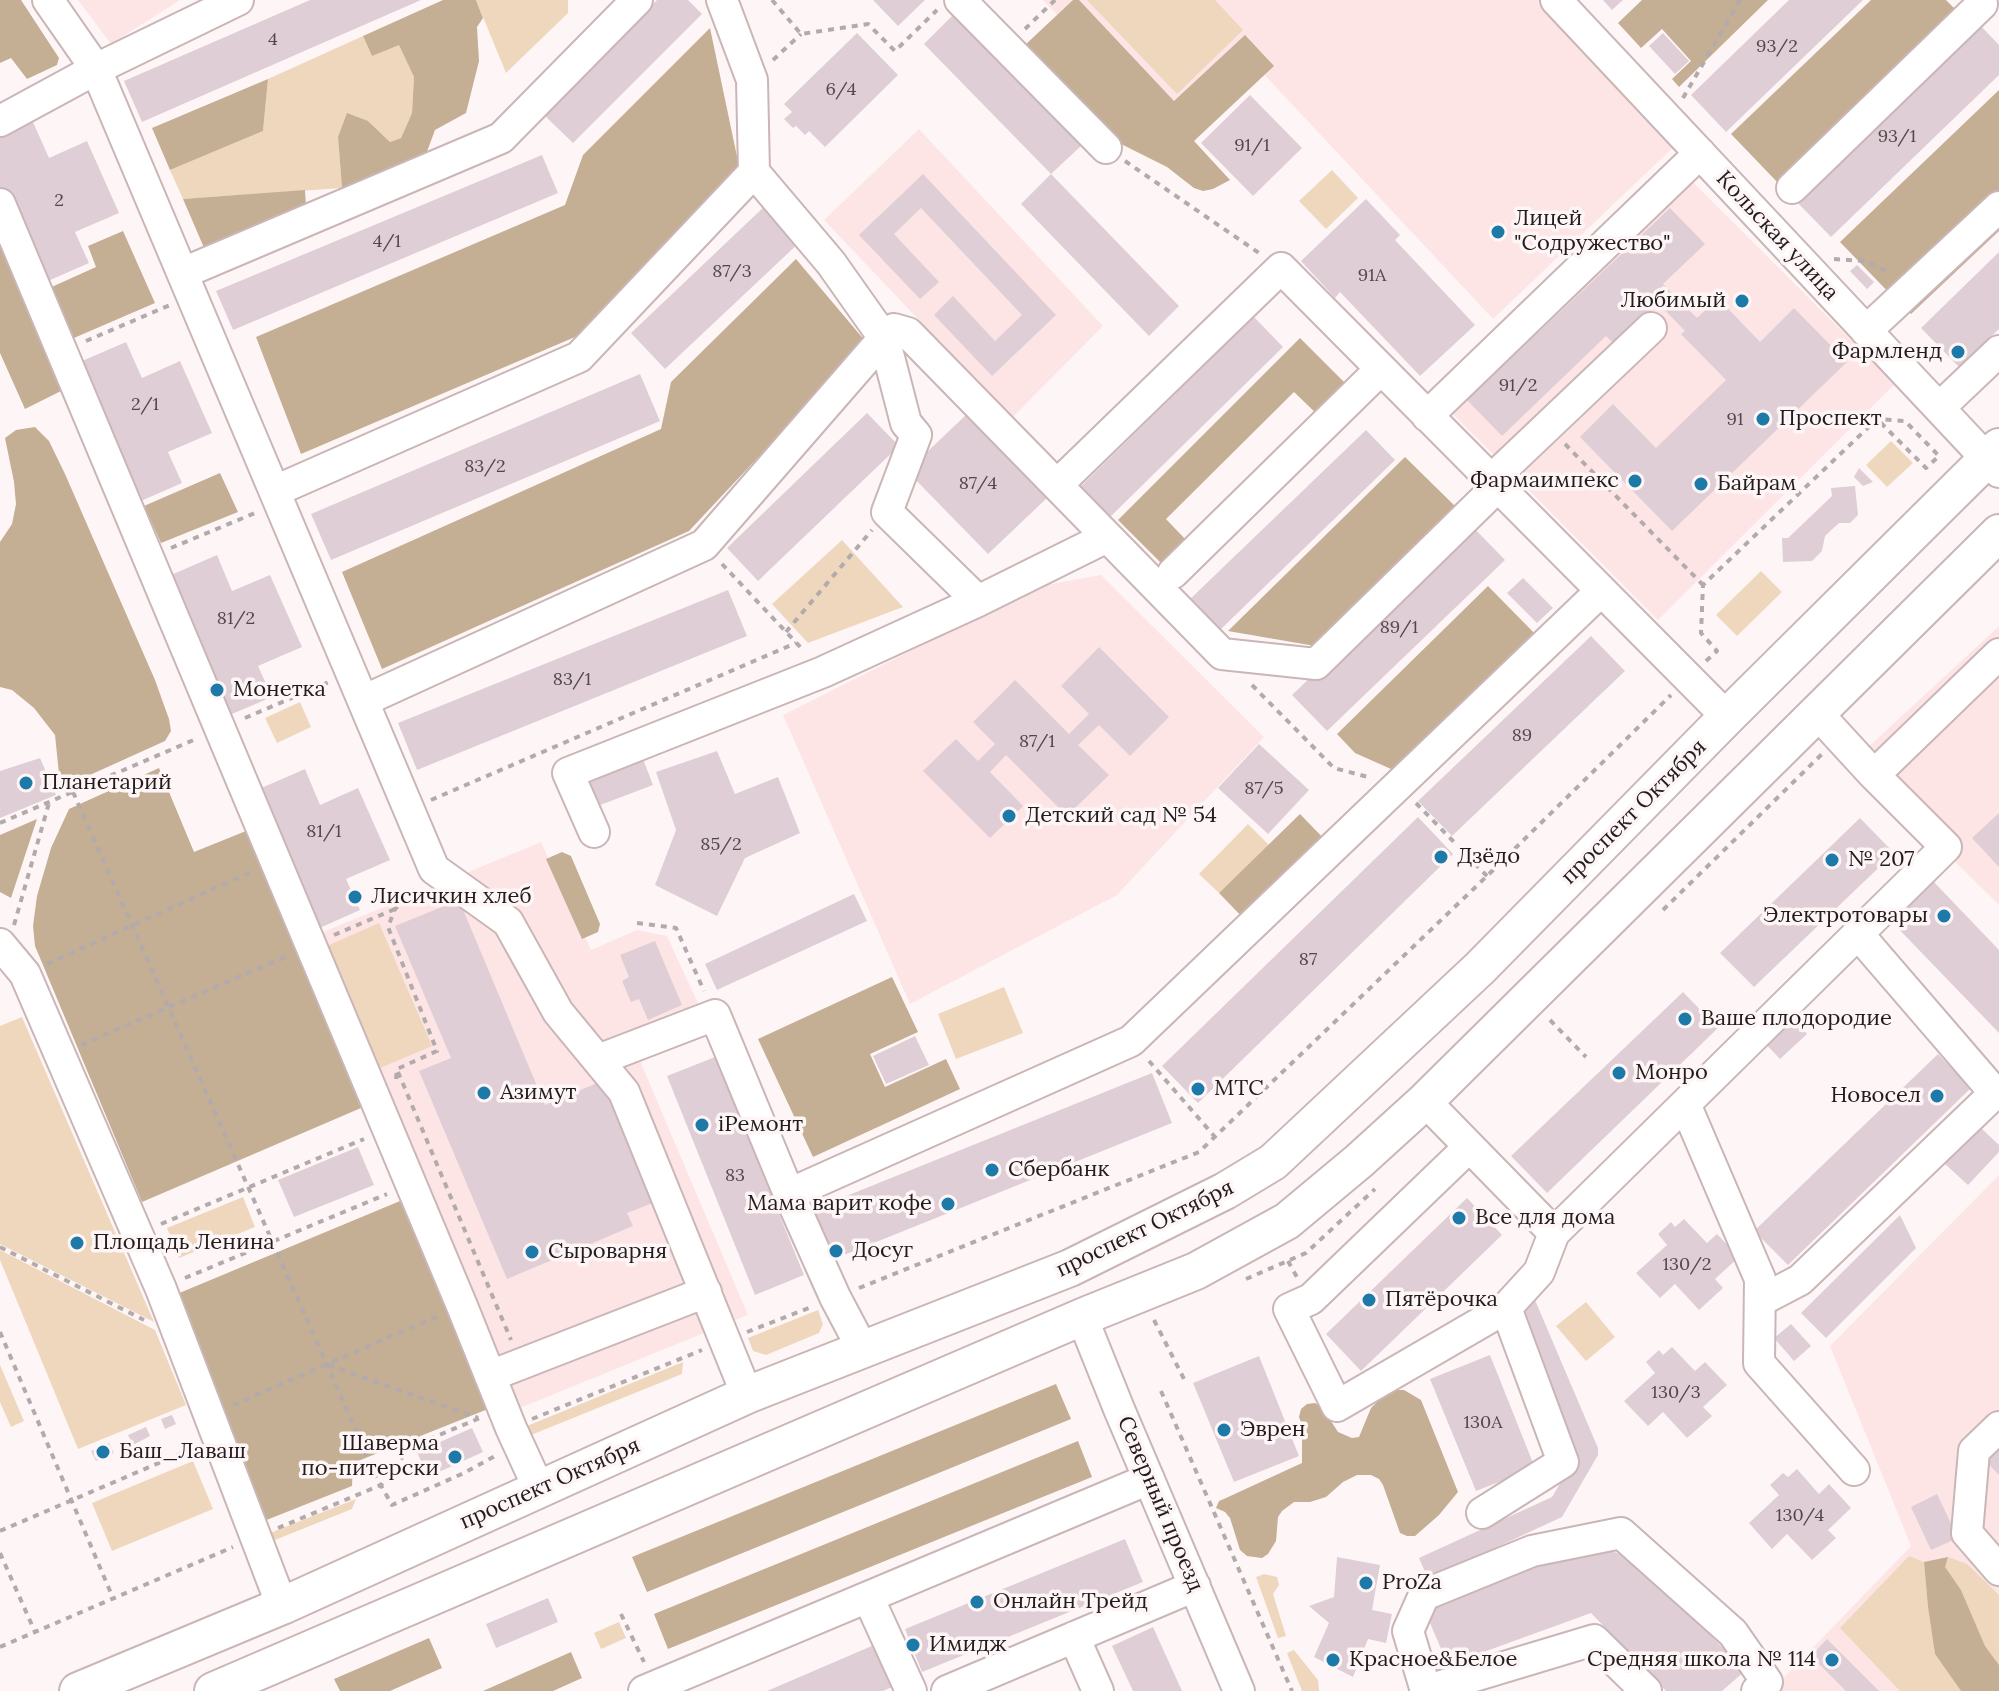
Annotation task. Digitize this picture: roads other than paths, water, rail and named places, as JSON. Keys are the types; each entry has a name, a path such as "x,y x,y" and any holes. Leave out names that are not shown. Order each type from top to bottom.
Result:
{"main road":[{"name":"проспект Октября","path":"78,1691 282,1606 747,1395 1070,1268 1225,1191 1273,1162 1480,968 1727,717 1995,459"},
{"path":"213,1691 1082,1317 1196,1271 1287,1221 1425,1101 1999,533"},
{"path":"1786,659 1822,708"}],"street":[{"path":"48,0 96,69 434,869 508,922 558,1012 624,1092 747,1395"},
{"path":"0,121 96,69 238,0"},
{"path":"187,284 501,138 637,0"},
{"path":"722,0 752,80 754,172 831,263 884,338 906,423 916,435 887,512 978,601"},
{"name":"Кольская улица","path":"1556,0 1939,408 1995,459"},
{"path":"948,5 1006,47 1106,148"},
{"path":"1792,188 1986,9"},
{"path":"1427,416 1700,153"},
{"path":"277,497 579,357 754,172"},
{"path":"0,204 462,1306 490,1376 502,1438 539,1489"},
{"path":"1866,331 1999,207"},
{"path":"1057,485 1281,268 1727,717"},
{"path":"363,701 704,545 894,329 908,333 1222,654 1316,664 1651,328"},
{"path":"1939,408 1999,351"},
{"path":"1173,573 1381,369"},
{"path":"594,832 568,773 823,672 978,601 1107,537"},
{"path":"789,1194 1131,1041 1601,591"},
{"path":"1874,775 1999,654"},
{"path":"1469,1147 1311,1299 1289,1309 1337,1406 1506,1308 1539,1272 1554,1233 1946,847 1874,775 1822,708"},
{"path":"1760,1301 1800,1280 1995,1093 1858,934"},
{"path":"11,956 61,1054 161,1289 282,1606"},
{"path":"598,1060 715,1015 789,1194 835,1297 863,1350"},
{"path":"1425,1101 1554,1233"},
{"path":"1685,1104 1760,1279 1759,1363 1854,1470"},
{"path":"490,1376 706,1292"},
{"path":"1482,1513 1563,1462 1506,1308"},
{"name":"Северный проезд","path":"1082,1317 1239,1691"},
{"path":"1994,1556 1967,1533 1974,1451 1999,1427"},
{"path":"650,1688 1149,1479"},
{"path":"1426,1691 1408,1631 1424,1595 1532,1551 1621,1533 1733,1633 1767,1682 1757,1691"},
{"path":"947,1691 1012,1678 1074,1637 1195,1586"},
{"path":"868,1597 911,1691"},
{"path":"1074,1637 1098,1691"},
{"path":"1440,1691 1441,1686 1594,1640 1646,1691"}],"place":[{"name":"Лицей \"Содружество\"","path":"1498,232"},
{"name":"Любимый","path":"1742,301"},
{"name":"Фармленд","path":"1958,352"},
{"name":"Проспект","path":"1763,419"},
{"name":"Фармаимпекс","path":"1635,481"},
{"name":"Байрам","path":"1701,484"},
{"name":"Монетка","path":"217,690"},
{"name":"Планетарий","path":"26,783"},
{"name":"Детский сад № 54","path":"1009,816"},
{"name":"Дзёдо","path":"1441,857"},
{"name":"№ 207","path":"1832,860"},
{"name":"Лисичкин хлеб","path":"355,897"},
{"name":"Электротовары","path":"1944,916"},
{"name":"Ваше плодородие","path":"1685,1019"},
{"name":"Монро","path":"1619,1073"},
{"name":"МТС","path":"1198,1089"},
{"name":"Азимут","path":"484,1093"},
{"name":"Новосел","path":"1937,1096"},
{"name":"iРемонт","path":"702,1125"},
{"name":"Сбербанк","path":"992,1170"},
{"name":"Мама варит кофе","path":"948,1204"},
{"name":"Все для дома","path":"1459,1218"},
{"name":"Площадь Ленина","path":"77,1243"},
{"name":"Досуг","path":"836,1251"},
{"name":"Сыроварня","path":"532,1252"},
{"name":"Пятёрочка","path":"1369,1300"},
{"name":"Эврен","path":"1224,1430"},
{"name":"Баш_Лаваш","path":"103,1452"},
{"name":"Шаверма по-питерски","path":"455,1457"},
{"name":"ProZa","path":"1366,1583"},
{"name":"Онлайн Трейд","path":"977,1602"},
{"name":"Имидж","path":"913,1645"},
{"name":"Красное&Белое","path":"1333,1660"},
{"name":"Средняя школа № 114","path":"1832,1660"}]}
